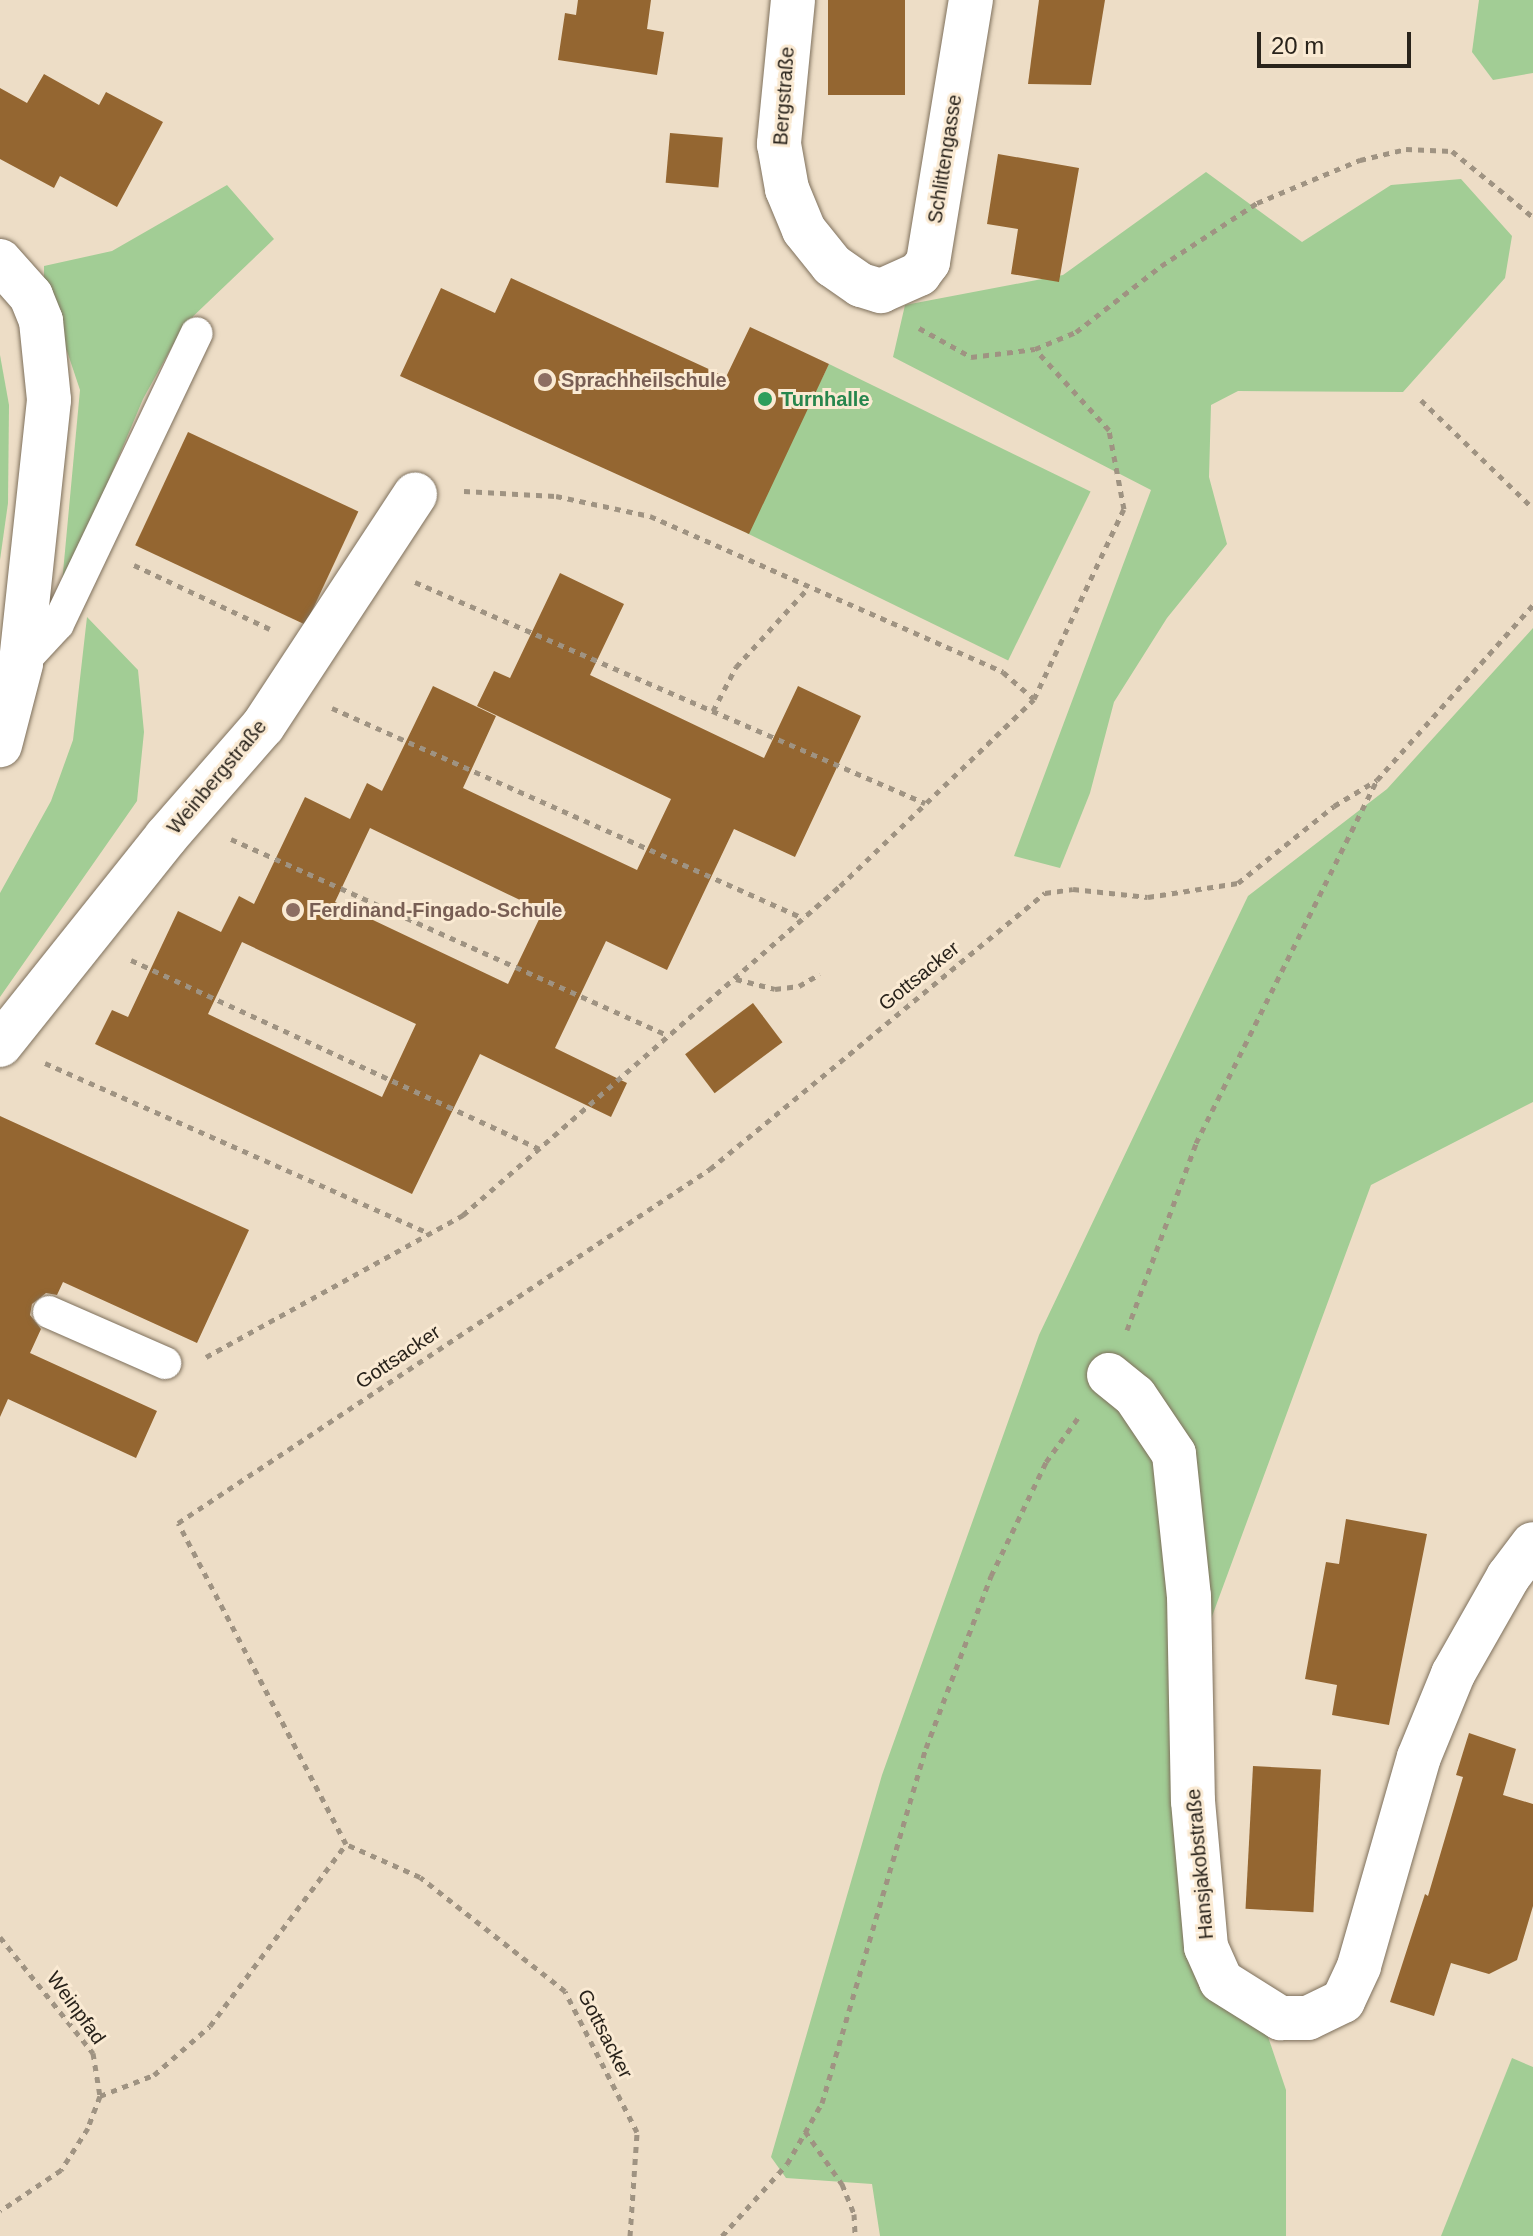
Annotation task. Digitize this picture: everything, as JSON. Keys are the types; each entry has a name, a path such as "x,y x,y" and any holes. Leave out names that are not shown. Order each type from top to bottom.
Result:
{"street":[{"name":"Bergstraße","path":"793,0 779,144 787,189 804,230 832,265 861,285 881,291"},
{"name":"Schlittengasse","path":"881,291 919,274 928,262 971,0"},
{"path":"0,261 31,296 41,321 49,400 21,664 0,745"},
{"name":"Weinbergstraße","path":"1,1044 87,940 182,817 263,726 415,495"},
{"name":"Hansjakobstraße","path":"1109,1375 1135,1396 1174,1454 1189,1596 1193,1801 1206,1947 1221,1981 1280,2018 1308,2018 1343,2001 1359,1966 1419,1757 1447,1688 1508,1577 1533,1544"}],"lane":[{"path":"21,664 58,624 197,333"},
{"path":"49,1312 165,1363"}],"path":[{"path":"881,291 926,335 971,357 1035,349 1076,332 1161,266 1257,203 1360,160 1406,149 1452,151 1533,217"},
{"path":"165,1363 212,1356 463,1215 803,918 1034,699 1124,509 1109,430 1035,349"},
{"path":"1421,400 1533,508"},
{"path":"415,495 472,491 556,496 650,516 1003,672 1034,699"},
{"path":"96,548 312,649"},
{"path":"370,562 925,803"},
{"path":"713,711 736,667 809,587"},
{"path":"722,2236 787,2164 822,2103 926,1748 991,1576 1046,1462 1109,1375 1196,1143 1377,780 1533,605"},
{"path":"287,688 803,918"},
{"name":"Gottsacker","path":"630,2236 637,2132 565,1991 420,1877 346,1844 178,1523 710,1169 1045,893 1073,889 1148,897 1238,883 1334,806 1377,780"},
{"path":"182,817 669,1036"},
{"path":"87,940 540,1149"},
{"path":"735,978 775,989 799,986 820,974"},
{"path":"1,1044 428,1233"},
{"path":"0,2211 61,2170 88,2128 100,2096 154,2075 210,2026 346,1844"},
{"name":"Weinpfad","path":"0,1937 93,2053 100,2096"},
{"path":"805,2131 842,2184 854,2214 855,2236"}],"green space":[{"path":"1479,0 1533,0 1533,73 1493,80 1472,52"},
{"path":"1206,172 1302,242 1391,185 1461,179 1512,236 1505,278 1403,392 1238,391 1211,405 1209,477 1227,544 1167,618 1114,702 1090,793 1060,868 1014,856 1151,490 893,357 905,305 1063,275"},
{"path":"227,185 274,239 184,325 143,399 61,594 80,390 44,282 44,266 112,251"},
{"path":"0,355 9,405 8,503 0,560"},
{"path":"829,364 1091,492 1008,661 747,533"},
{"path":"87,617 138,670 144,732 137,801 0,997 0,893 51,801 73,740"},
{"path":"1533,628 1533,1102 1371,1185 1186,1687 1209,1953 1252,1989 1286,2090 1286,2236 880,2236 872,2184 786,2178 771,2157 882,1775 1039,1335 1248,896 1387,789"},
{"path":"1512,2058 1533,2067 1533,2236 1441,2236"}],"building":[{"path":"578,0 651,0 647,29 664,32 657,75 558,60 565,13 576,15"},
{"path":"828,0 905,0 905,95 828,95"},
{"path":"1039,0 1105,0 1091,85 1028,84"},
{"path":"44,74 99,105 106,92 163,122 117,207 60,176 54,188 0,159 0,88 27,103"},
{"path":"670,133 723,138 718,187 666,183"},
{"path":"998,154 1079,168 1059,282 1011,274 1018,229 987,224"},
{"path":"511,278 726,377 750,327 829,364 749,534 400,376 441,288 495,313"},
{"path":"188,432 358,511 306,625 135,545"},
{"path":"560,573 624,604 590,675 764,758 798,686 861,716 795,857 734,829 667,970 606,941 555,1048 627,1083 611,1117 480,1054 412,1194 95,1044 112,1010 128,1017 178,911 221,932 239,896 254,904 305,797 350,819 367,783 382,791 433,686 496,716 463,788 637,870 671,799 477,706 494,671 510,678","holes":["370,828 543,911 508,984 335,902","242,942 416,1024 382,1097 208,1014"]},
{"path":"753,1003 782,1042 715,1093 685,1054"},
{"path":"0,1116 249,1230 197,1343 63,1282 57,1295 46,1293 32,1304 30,1315 41,1329 30,1353 157,1411 136,1458 8,1399 0,1417"},
{"path":"1346,1519 1427,1534 1389,1725 1332,1715 1337,1685 1305,1679 1326,1562 1339,1564"},
{"path":"1469,1733 1516,1749 1503,1795 1533,1804 1533,1906 1517,1960 1489,1974 1451,1963 1434,2016 1390,2002 1425,1894 1428,1896 1463,1777 1456,1775"},
{"path":"1253,1766 1321,1770 1313,1912 1246,1909"}],"place":[{"name":"Sprachheilschule","path":"545,380"},
{"name":"Turnhalle","path":"765,399"},
{"name":"Ferdinand-Fingado-Schule","path":"293,910"}]}
